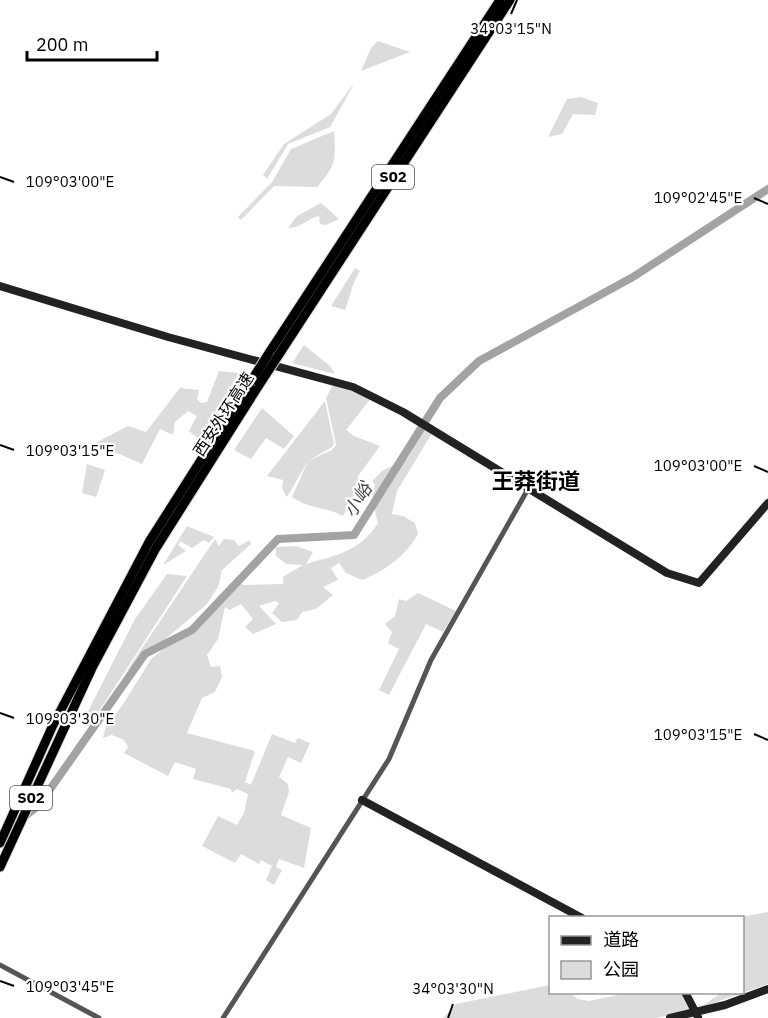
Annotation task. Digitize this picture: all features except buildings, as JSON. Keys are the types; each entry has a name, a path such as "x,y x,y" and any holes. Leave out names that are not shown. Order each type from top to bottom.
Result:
{"highway":[{"name":"西安外环高速","path":"274,355 500,0"},
{"name":"西安外环高速","path":"0,843 149,542 510,0"},
{"name":"西安外环高速","path":"0,867 58,727"}],"street":[{"path":"0,286 168,336 353,387 403,412 667,573 699,583 768,503"},
{"path":"223,1018 389,759 431,660 528,489"},
{"path":"362,800 578,916"},
{"path":"0,965 99,1018"},
{"path":"670,1018 697,1016 768,989"},
{"path":"686,994 697,1016"}],"green space":[{"path":"378,41 410,52 361,71 371,48"},
{"path":"355,82 330,127 288,144 267,179 263,175 284,144 331,114"},
{"path":"581,97 598,103 595,115 573,114 562,134 548,137 567,99"},
{"path":"334,131 333,162 317,187 274,186 241,220 238,217 272,182 291,149"},
{"path":"321,203 339,219 326,225 320,224 319,216 288,228 297,216"},
{"path":"355,268 360,271 345,310 331,306"},
{"path":"304,345 330,366 335,374 292,363"},
{"path":"219,371 239,373 199,439 189,431 197,416 188,411 175,422 173,435 160,429 142,464 95,443 128,426 146,432 180,388 199,390 197,399 201,403 207,402"},
{"path":"334,383 372,397 346,430 354,436 380,446 358,476 359,486 343,516 305,504 292,497 308,461 332,450 336,445 326,398"},
{"path":"325,401 334,444 308,461 287,497 282,488 283,480 267,476"},
{"path":"262,408 294,436 284,449 266,438 251,459 234,450"},
{"path":"423,428 432,433 397,491 392,514 403,516 415,523 418,534 408,549 386,567 362,580 346,573 339,563 331,568 338,580 323,587 333,595 316,609 302,612 297,620 282,622 272,613 279,603 275,601 259,606 276,624 253,634 245,627 253,619 241,604 230,610 225,607 218,639 207,655 211,667 220,666 222,677 215,692 202,698 187,733 255,751 245,782 251,785 272,734 295,743 298,738 310,743 301,763 288,757 279,777 288,784 289,792 281,815 311,828 304,868 279,859 276,867 282,870 274,885 266,880 272,866 261,860 259,864 241,854 235,863 202,846 218,816 237,825 244,813 248,794 237,789 232,793 231,789 193,779 196,769 175,762 168,776 124,753 128,747 124,740 112,735 103,738 106,725 122,706 151,659 205,616 237,578 243,585 283,584 283,577 303,565 286,564 276,556 276,547 296,546 313,552 306,564 346,551 371,533 378,523 372,500 375,484 372,481 382,471 408,458"},
{"path":"87,464 105,470 96,497 82,493"},
{"path":"187,526 214,537 209,543 204,540 192,548 180,541 178,545 186,551 163,565"},
{"path":"215,539 219,546 224,539 234,540 239,546 250,540 251,544 222,570 218,587 207,604 126,672"},
{"path":"167,574 187,576 90,725 84,719 135,619"},
{"path":"418,593 456,611 443,632 426,624 389,695 379,690 399,649 388,643 392,632 385,624 395,616 399,599 406,601"},
{"path":"768,912 768,984 744,992 744,916"},
{"path":"549,985 549,994 571,994 578,999 589,1001 622,994 684,994 694,1011 655,1018 443,1018 456,1004"},
{"path":"739,994 699,1008 718,995"}],"waterway":[{"name":"小峪","path":"6,831 39,805 145,654 192,630 278,539 354,535 440,398 479,361 633,277 768,189"}],"district":[{"name":"王莽街道","path":"536,481"}]}
